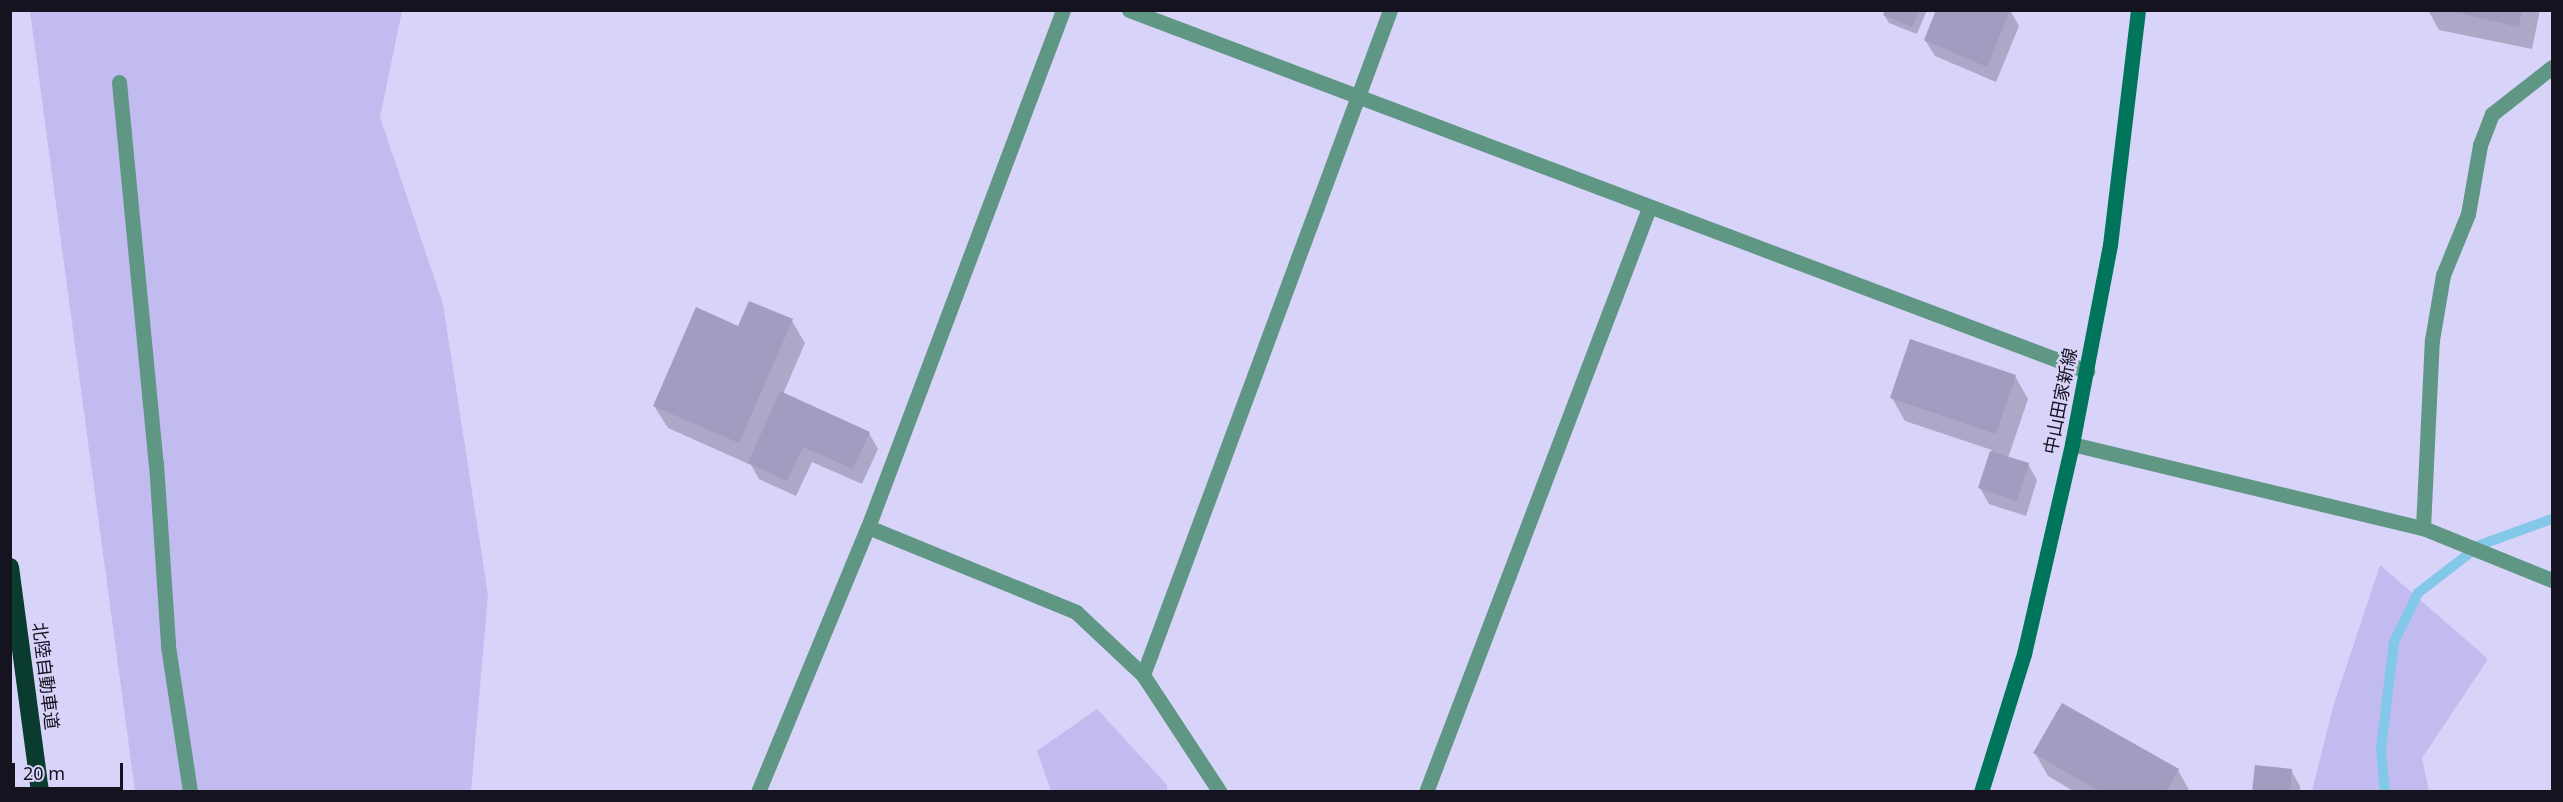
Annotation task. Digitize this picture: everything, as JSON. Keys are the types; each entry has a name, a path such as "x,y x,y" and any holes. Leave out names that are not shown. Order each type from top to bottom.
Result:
{"highway":[{"name":"北陸自動車道","path":"10,567 40,792"}],"main road":[{"name":"中山田家新線","path":"1981,792 2024,654 2087,371 2110,245 2138,10"}],"street":[{"path":"758,792 868,527 1063,10"},
{"path":"1129,10 1357,98 2087,371"},
{"path":"1143,675 1390,10"},
{"path":"2423,528 2432,340 2443,275 2468,214 2480,145 2492,114 2553,68"},
{"path":"119,82 156,463 168,646 190,792"},
{"path":"1426,792 1649,208"},
{"path":"2072,444 2423,528 2553,580"},
{"path":"868,527 1076,612 1143,675 1220,792"}],"shaded area":[{"path":"30,11 402,11 380,117 443,304 488,595 471,791 135,791"},
{"path":"2380,565 2488,659 2422,758 2429,791 2312,791 2333,707"},
{"path":"1097,709 1167,785 1167,791 1051,791 1037,751"}],"building":[{"path":"1885,10 1919,10 1912,27 1883,15"},
{"path":"1936,10 2010,10 1987,67 1924,40"},
{"path":"2446,10 2522,10 2519,27"},
{"path":"749,301 793,319 739,443 653,406 696,307 738,326"},
{"path":"1910,339 2016,375 1996,434 1890,398"},
{"path":"780,391 870,432 853,469 803,447 787,481 748,463"},
{"path":"1990,451 2029,463 2017,501 1978,488"},
{"path":"2062,703 2179,769 2166,792 2101,792 2033,753"},
{"path":"2255,765 2292,769 2290,792 2252,792"}],"waterway":[{"path":"2385,792 2381,749 2394,642 2418,593 2480,545 2552,519"}]}
